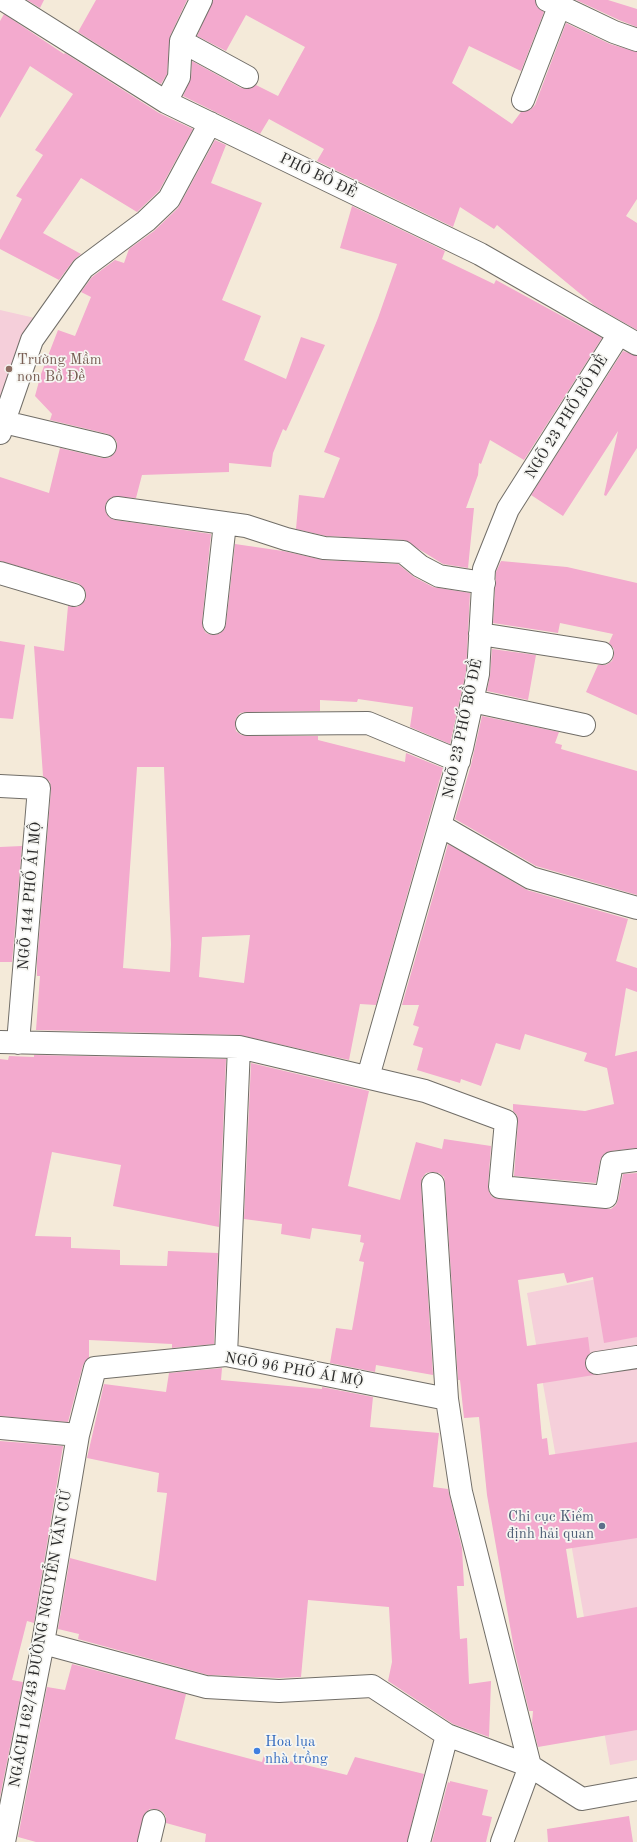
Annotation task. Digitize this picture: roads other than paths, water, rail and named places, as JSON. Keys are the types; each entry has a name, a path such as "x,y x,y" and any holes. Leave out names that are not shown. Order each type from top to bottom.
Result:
{"street":[{"name":"PHỐ BỒ ĐỀ","path":"4,0 166,102 480,254 628,339"},
{"path":"166,102 179,77 181,41 201,0"},
{"path":"523,100 553,3 614,32 637,40"},
{"path":"181,41 247,77"},
{"path":"106,446 2,428 32,340 83,268 146,221 169,199 210,123"},
{"name":"NGÕ 23 PHỐ BỒ ĐỀ","path":"368,1077 459,762 478,674 484,569 508,509 628,339"},
{"path":"117,508 246,526 286,539 324,548 403,552 420,566 439,576 484,583"},
{"path":"214,623 225,523"},
{"path":"0,573 74,594"},
{"path":"480,634 602,653"},
{"path":"472,701 584,725"},
{"path":"247,724 368,723 459,762"},
{"name":"NGÕ 144 PHỐ ÁI MỘ","path":"0,786 39,788 9,1042"},
{"path":"440,826 531,878 637,908"},
{"path":"9,1042 239,1047 425,1091 506,1121 500,1187 606,1197 612,1163 637,1160"},
{"path":"226,1355 239,1047"},
{"path":"433,1184 447,1399 462,1492 530,1766 502,1842"},
{"name":"NGÕ 96 PHỐ ÁI MỘ","path":"78,1435 95,1368 226,1355 447,1399"},
{"path":"597,1363 637,1357"},
{"path":"0,1428 78,1435"},
{"name":"NGÁCH 162/43 ĐƯỜNG NGUYỄN VĂN CỪ","path":"4,1842 43,1643 78,1435"},
{"path":"43,1643 206,1687 279,1691 372,1686 447,1735 530,1766 582,1799 637,1789"},
{"path":"419,1842 447,1735"},
{"path":"149,1842 154,1820"}],"place":[{"name":"Trường Mầm non Bồ Đề","path":"9,369"},
{"name":"Chi cục Kiểm định hải quan","path":"602,1526"},
{"name":"Hoa lụa nhà trồng","path":"257,1751"}]}
